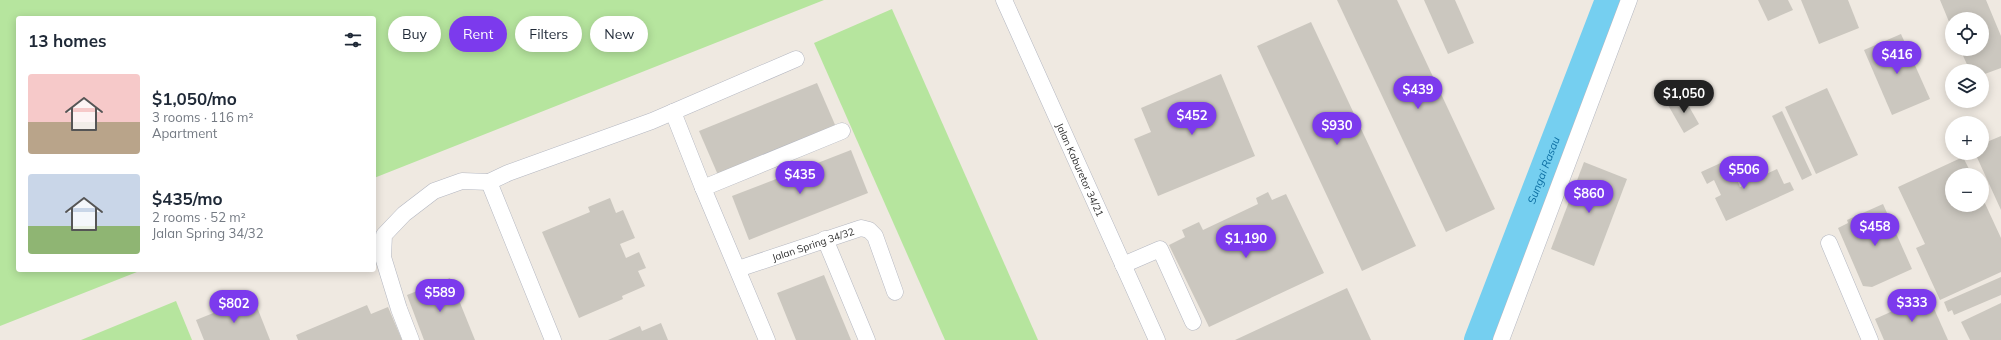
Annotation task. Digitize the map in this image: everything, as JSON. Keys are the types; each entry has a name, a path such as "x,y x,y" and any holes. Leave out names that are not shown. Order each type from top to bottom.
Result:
{"street":[{"name":"Jalan Kaburetor 34/21","path":"1004,0 1157,340"},
{"path":"1501,340 1629,0"},
{"path":"411,340 383,257 384,235 404,214 434,191 462,181 489,182 508,173 673,112 796,59"},
{"path":"673,112 703,188 767,340"},
{"path":"703,188 842,132"},
{"path":"489,182 553,340"},
{"name":"Jalan Spring 34/32","path":"738,269 861,228 869,230 875,236 895,292"},
{"path":"825,239 867,340"},
{"path":"1829,244 1870,340"},
{"path":"1123,265 1160,249 1193,322"}],"green space":[{"path":"0,0 824,0 376,177 376,16 16,16 16,272 137,272 0,326"},
{"path":"892,9 1038,340 945,340 814,43"},
{"path":"176,301 192,340 81,340"}],"building":[{"path":"1337,0 1397,0 1495,209 1446,232"},
{"path":"1424,0 1455,0 1474,43 1448,54"},
{"path":"1758,0 1788,0 1793,10 1768,21"},
{"path":"1801,0 1848,0 1859,28 1819,44"},
{"path":"1940,0 1986,0 2001,36 2001,68 1989,72 1989,64 1967,64 1963,56 1989,56 1989,12 1945,12"},
{"path":"1311,22 1416,246 1362,271 1257,46"},
{"path":"1901,34 1930,99 1892,115 1864,50"},
{"path":"1221,74 1255,156 1158,196 1134,139 1151,132 1141,108"},
{"path":"817,83 836,127 718,175 699,131"},
{"path":"1827,88 1858,155 1816,174 1785,107"},
{"path":"1683,96 1699,124 1684,133 1668,105"},
{"path":"1782,111 1812,175 1802,180 1772,116"},
{"path":"2001,136 2001,210 1989,184 1989,168 1982,168 1978,160 1989,160 1989,141"},
{"path":"851,150 868,193 749,240 732,196"},
{"path":"1956,160 1964,160 1968,168 1945,168 1945,212 1989,212 2001,238 2001,272 1940,300 1916,248 1925,244 1898,187"},
{"path":"1725,161 1733,178 1736,177 1740,187 1745,185 1740,174 1744,172 1749,182 1777,169 1784,184 1790,182 1794,190 1726,221 1715,198 1721,195 1714,180 1707,184 1701,172"},
{"path":"1584,162 1627,179 1594,266 1551,249"},
{"path":"1268,192 1272,200 1286,194 1324,273 1209,327 1169,245 1185,237 1182,230 1199,222 1203,230 1258,204 1256,198"},
{"path":"610,198 616,213 623,210 635,238 620,244 626,258 639,252 646,268 638,271 645,286 622,296 623,299 579,318 542,232 590,212 588,207"},
{"path":"1883,204 1912,269 1872,287 1863,286 1838,228 1848,223 1847,220"},
{"path":"824,275 851,340 796,340 777,293"},
{"path":"2001,277 2001,295 1954,315 1952,310 1948,312 1944,302"},
{"path":"450,278 475,340 424,340 407,295"},
{"path":"1347,288 1371,340 1235,340"},
{"path":"1928,295 1948,340 1884,340 1875,319"},
{"path":"253,297 270,340 204,340 196,320"},
{"path":"2001,303 2001,340 1970,340 1961,322"},
{"path":"367,305 371,314 388,307 402,340 298,340 296,335"},
{"path":"661,323 668,340 608,340 640,326 642,331"}],"waterway":[{"name":"Sungai Rasau","path":"1478,340 1609,0"}]}
